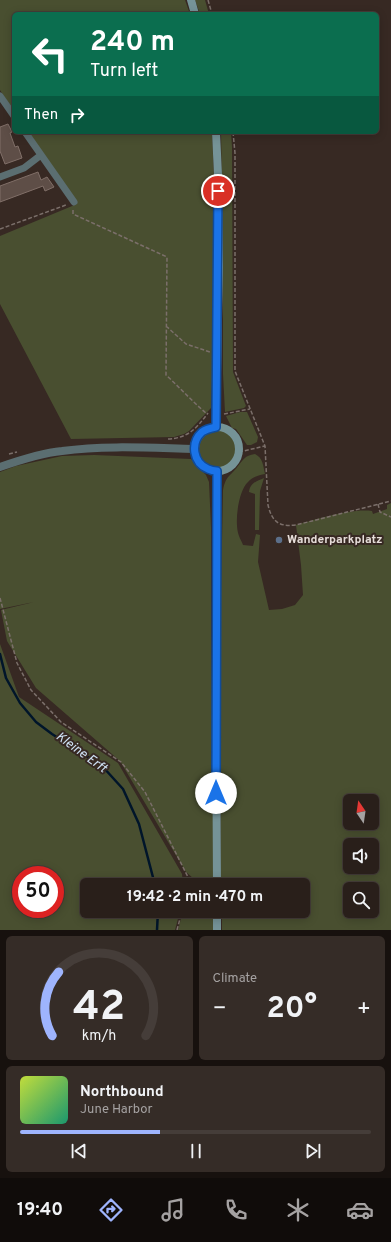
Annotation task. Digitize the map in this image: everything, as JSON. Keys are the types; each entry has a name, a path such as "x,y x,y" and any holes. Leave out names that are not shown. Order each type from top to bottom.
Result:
{"main road":[{"path":"191,0 194,12"},
{"path":"216,134 218,206 216,427"},
{"path":"216,427 231,431 239,446 239,452 236,460 230,466 223,470 217,471 207,469 199,463 194,449 195,443 202,432 208,428 216,427"},
{"path":"217,471 217,878"},
{"path":"217,918 218,930"}],"street":[{"path":"0,96 12,113"},
{"path":"26,134 74,202"},
{"path":"0,177 24,168 42,155"},
{"path":"0,467 16,461 62,451 101,448 194,449"}],"path":[{"path":"208,0 211,12"},
{"path":"233,134 235,153 235,371 265,446 268,505 272,518 278,523 288,526 296,525 391,501"},
{"path":"0,229 74,202 73,214 167,257 166,375 184,391 195,404 208,414 217,415 250,409"},
{"path":"166,326 186,344 210,351 209,359"},
{"path":"239,452 265,446"},
{"path":"378,504 380,512 388,517 391,517"},
{"path":"0,598 17,663 31,690 61,722 121,762 145,792 188,878"},
{"path":"177,930 180,918"}],"green space":[{"path":"0,0 185,0 189,12 12,12 12,109 0,90"},
{"path":"195,0 205,0 208,12 199,12"},
{"path":"29,134 212,134 214,224 211,408 189,431 184,434 174,437 71,439 0,304 0,236 77,204"},
{"path":"221,134 231,134 233,372 246,406 244,408 225,412 223,374"},
{"path":"240,412 247,412 258,437 257,442 251,445 247,445 236,429 232,428 226,416"},
{"path":"214,430 222,430 229,433 234,438 237,449 234,460 229,465 222,468 214,468 207,465 202,460 199,453 199,445 202,438 207,433"},
{"path":"255,454 260,458 265,474 252,479 245,486 239,500 237,524 239,537 243,545 253,546 256,534 260,535 258,562 269,610 282,609 295,605 303,595 296,525 355,511 372,511 373,514 387,509 387,505 391,503 391,930 222,930 222,918 310,918 310,878 221,878 220,643 223,490 225,481 245,458"},
{"path":"94,455 191,459 206,475 209,482 211,527 214,878 193,878 186,872 120,761 36,688 7,641 1,610 34,602 0,609 0,472 16,466 62,456"},
{"path":"264,478 260,491 259,530 255,530 255,494 249,492 252,484"},
{"path":"0,644 19,697 118,763 182,874 182,878 80,878 80,918 178,918 175,930 0,930"},
{"path":"181,918 214,918 214,930 178,930"}],"building":[{"path":"8,124 12,132 10,133 15,147 18,146 22,158 5,164 0,151 0,127"},
{"path":"38,172 41,180 47,177 54,187 45,191 43,186 0,202 0,186"}],"waterway":[{"name":"Kleine Erft","path":"0,654 6,678 20,703 36,722 103,767 123,789 139,824 153,878"},
{"name":"Kleine Erft","path":"157,930 158,918"}],"place":[{"name":"Wanderparkplatz","path":"279,540"}],"route":[{"path":"216,793 217,471 207,469 199,463 194,449 195,443 202,432 208,428 216,427 219,267 218,191"}]}
